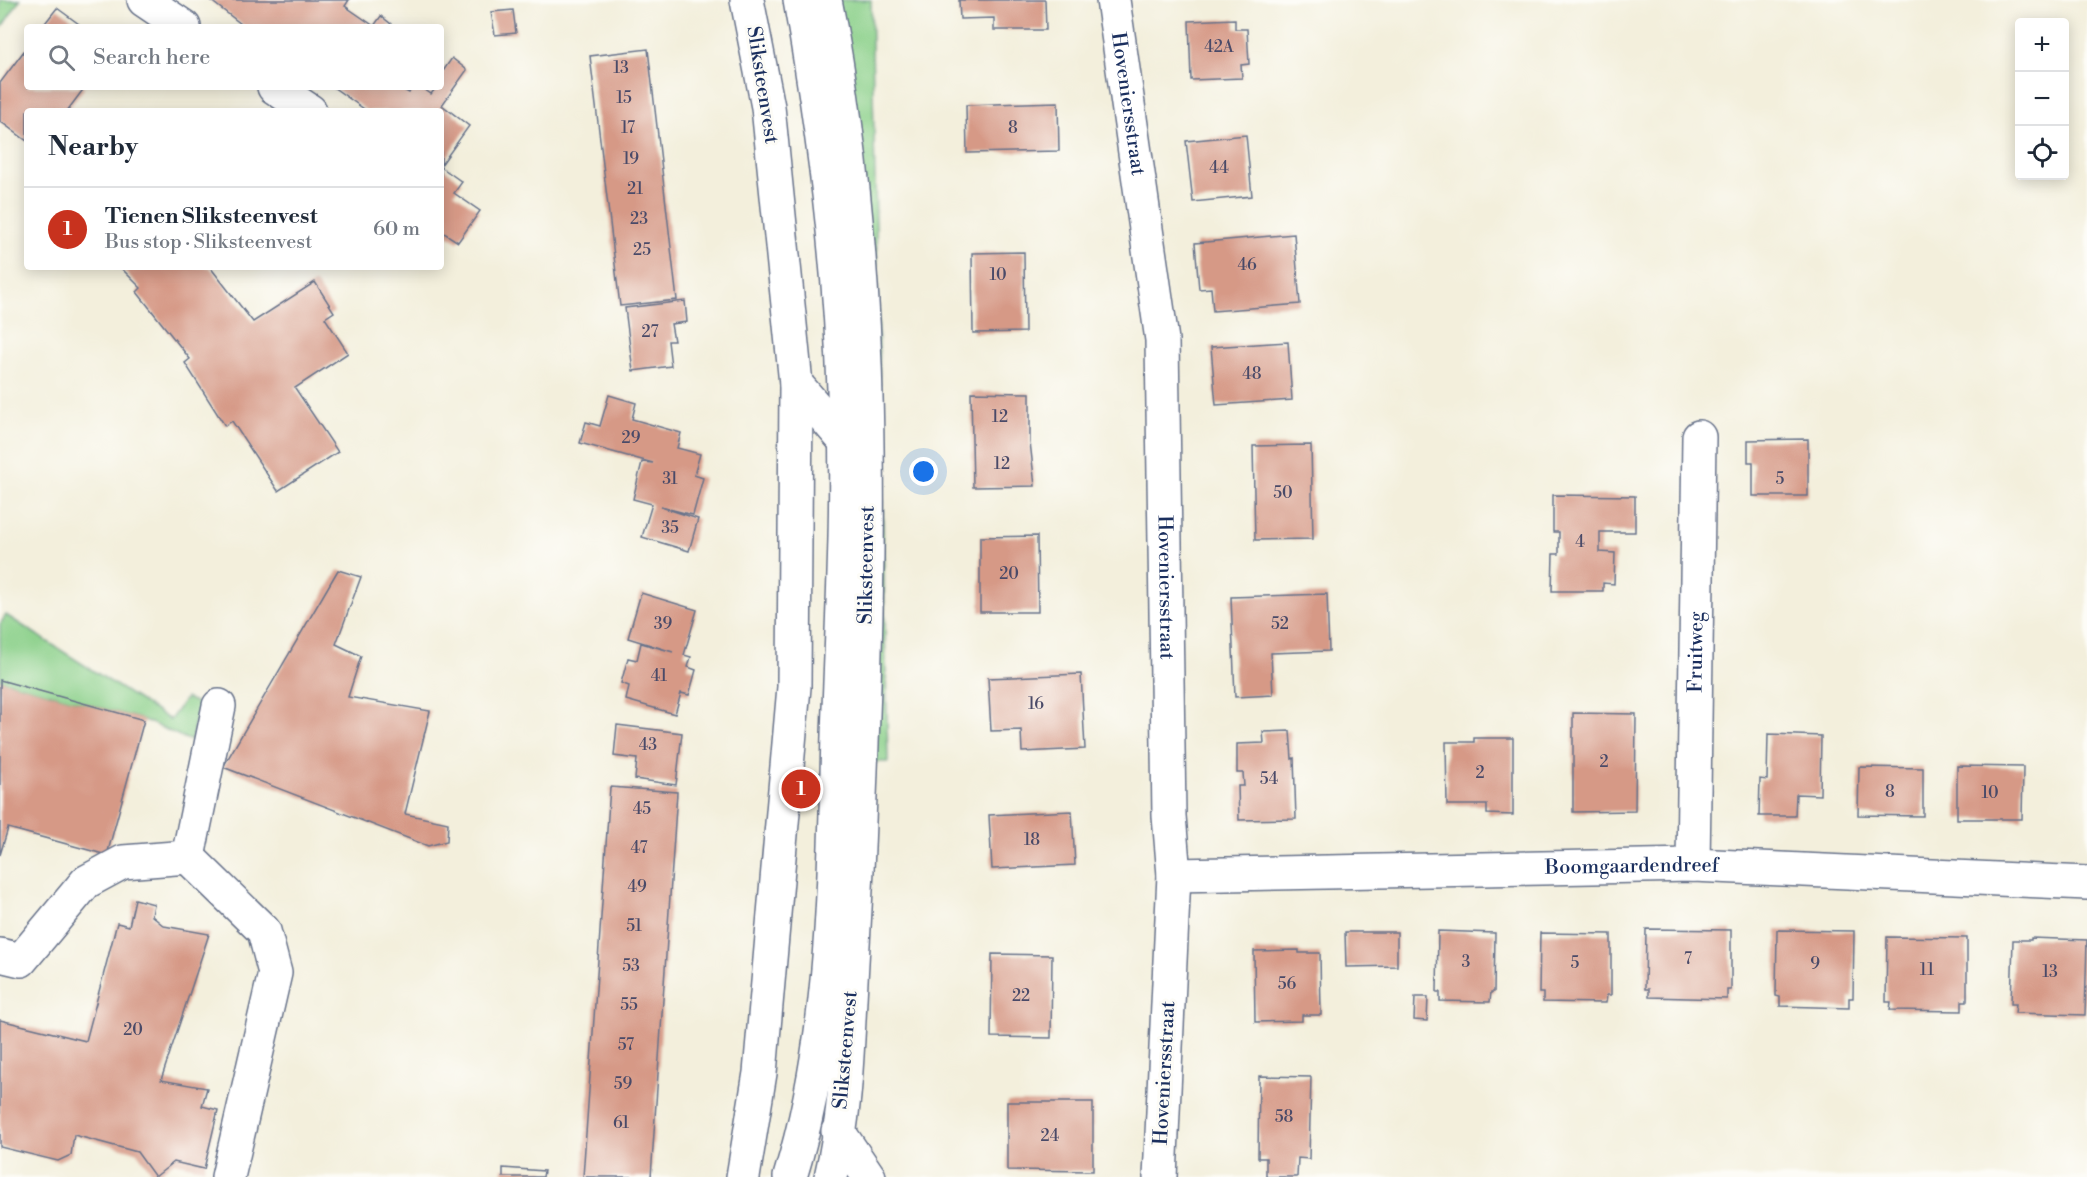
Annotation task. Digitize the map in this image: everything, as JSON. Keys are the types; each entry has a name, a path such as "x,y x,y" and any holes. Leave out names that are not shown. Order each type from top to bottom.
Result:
{"street":[{"path":"144,0 180,24"},
{"name":"Sliksteenvest","path":"743,1177 760,1073 794,687 796,384 768,107 747,0"},
{"name":"Sliksteenvest","path":"790,1177 816,1075 826,990 836,813 845,562 844,387 831,217 818,100 800,0"},
{"name":"Sliksteenvest","path":"825,0 855,212 869,447 858,861 846,1080 831,1177"},
{"name":"Hoveniersstraat","path":"1113,0 1162,340 1169,816 1174,875 1160,1177"},
{"path":"278,90 306,108"},
{"path":"796,384 845,441"},
{"name":"Fruitweg","path":"1693,865 1699,437"},
{"path":"188,857 219,706"},
{"path":"0,956 21,960 86,882 123,862 188,857 264,931 275,973 228,1177"},
{"name":"Boomgaardendreef","path":"1174,875 1693,865 2087,884"},
{"name":"Sliksteenvest","path":"838,1131 869,1177"}],"green space":[{"path":"0,0 20,0 0,30"},
{"path":"833,0 871,0 888,762 871,762"},
{"path":"6,615 170,720 186,698 199,704 191,741 144,720 0,680 0,624"}],"building":[{"path":"210,0 349,0 345,6 371,24 241,24"},
{"path":"959,0 1045,0 1046,30 994,30 994,18 960,19"},
{"path":"57,8 79,24 44,24"},
{"path":"513,10 516,33 495,35 491,12"},
{"path":"381,16 391,24 375,24"},
{"path":"1235,19 1235,29 1247,29 1249,64 1241,65 1242,78 1191,80 1189,21"},
{"path":"648,49 677,300 620,306 590,56"},
{"path":"24,51 24,90 83,90 69,108 24,108 24,139 0,121 0,83"},
{"path":"452,58 467,70 442,105 469,126 444,161 444,108 363,108 337,90 404,90 409,93 410,90 425,90 431,94 434,90 444,90 444,70"},
{"path":"1058,102 1059,151 967,153 966,105"},
{"path":"1246,135 1252,196 1193,202 1186,141"},
{"path":"444,169 462,182 454,193 480,211 458,242 444,233"},
{"path":"1294,234 1300,304 1213,311 1211,288 1199,289 1195,243"},
{"path":"1024,252 1025,332 973,333 972,253"},
{"path":"123,270 212,270 253,322 315,282 334,312 325,318 348,353 295,388 338,452 278,491 232,421 225,426 185,363 190,359 137,292 141,288"},
{"path":"685,301 687,322 671,324 674,341 668,341 671,366 633,371 625,308"},
{"path":"1288,342 1292,400 1216,405 1211,347"},
{"path":"971,392 1030,393 1030,442 1035,486 973,487"},
{"path":"609,395 636,403 632,419 681,433 677,448 700,454 694,475 703,478 693,515 661,507 698,519 689,551 642,537 652,504 633,499 642,462 653,463 580,443 586,422 600,426"},
{"path":"1808,439 1808,496 1753,496 1753,462 1748,462 1748,440"},
{"path":"1311,445 1313,539 1255,540 1253,446"},
{"path":"1553,495 1635,496 1635,532 1600,532 1600,552 1615,553 1614,584 1603,583 1603,591 1552,591 1553,554 1559,554 1559,532 1553,532"},
{"path":"1037,536 1038,612 980,612 980,537"},
{"path":"338,570 361,577 336,644 361,656 348,697 430,711 405,814 448,823 447,841 428,846 223,767"},
{"path":"641,593 697,610 684,655 691,657 688,667 696,670 689,695 681,693 675,714 626,700 629,686 621,683 628,658 637,660 641,643 673,652 628,638"},
{"path":"1327,594 1329,651 1271,653 1273,695 1235,697 1231,597"},
{"path":"1081,674 1085,749 1022,752 1021,730 991,731 988,678"},
{"path":"0,680 144,720 107,855 8,828 0,855"},
{"path":"1573,713 1636,714 1635,811 1573,812"},
{"path":"617,725 682,733 676,785 635,779 637,759 614,756"},
{"path":"1290,731 1292,759 1294,758 1296,819 1239,820 1238,786 1244,786 1243,773 1237,773 1237,744 1264,743 1263,732"},
{"path":"1768,734 1821,736 1820,795 1796,794 1795,816 1759,816 1760,779 1767,780"},
{"path":"1474,738 1513,738 1513,815 1487,814 1487,805 1447,805 1446,742 1474,742"},
{"path":"1957,766 2023,767 2022,819 1957,819"},
{"path":"1859,767 1923,768 1923,816 1858,815"},
{"path":"610,787 677,792 651,1177 583,1177"},
{"path":"1072,811 1075,865 992,869 989,815"},
{"path":"135,899 154,904 152,916 164,926 209,934 161,1080 207,1088 202,1106 218,1110 204,1169 174,1162 155,1177 137,1152 74,1135 71,1155 58,1161 0,1147 0,1020 86,1041 117,923 129,926"},
{"path":"1646,929 1731,930 1731,990 1727,990 1727,999 1649,997 1649,989 1645,989"},
{"path":"1777,930 1854,931 1853,998 1849,998 1849,1008 1780,1006 1780,997 1776,996"},
{"path":"1438,931 1495,933 1494,992 1491,992 1490,1002 1440,1001 1440,992 1437,992"},
{"path":"1345,932 1397,932 1397,966 1346,967"},
{"path":"1540,933 1611,934 1611,995 1607,995 1606,1003 1543,1002 1543,993 1539,993"},
{"path":"1887,937 1967,938 1967,1001 1962,1001 1962,1011 1890,1010 1891,1002 1886,1002"},
{"path":"2031,938 2087,940 2085,1015 2015,1013 2016,1004 2011,1004 2013,940 2031,940"},
{"path":"1299,950 1299,953 1320,953 1321,1015 1302,1015 1302,1021 1255,1022 1254,951"},
{"path":"992,954 1052,955 1051,1038 991,1037"},
{"path":"1415,997 1428,997 1427,1021 1414,1020"},
{"path":"1259,1076 1311,1077 1309,1159 1298,1158 1297,1177 1266,1177 1266,1158 1258,1158"},
{"path":"1007,1102 1093,1102 1093,1171 1007,1170"},
{"path":"503,1168 544,1171 543,1177 503,1177"}],"place":[{"name":"Tienen Sliksteenvest","path":"801,789"}]}
